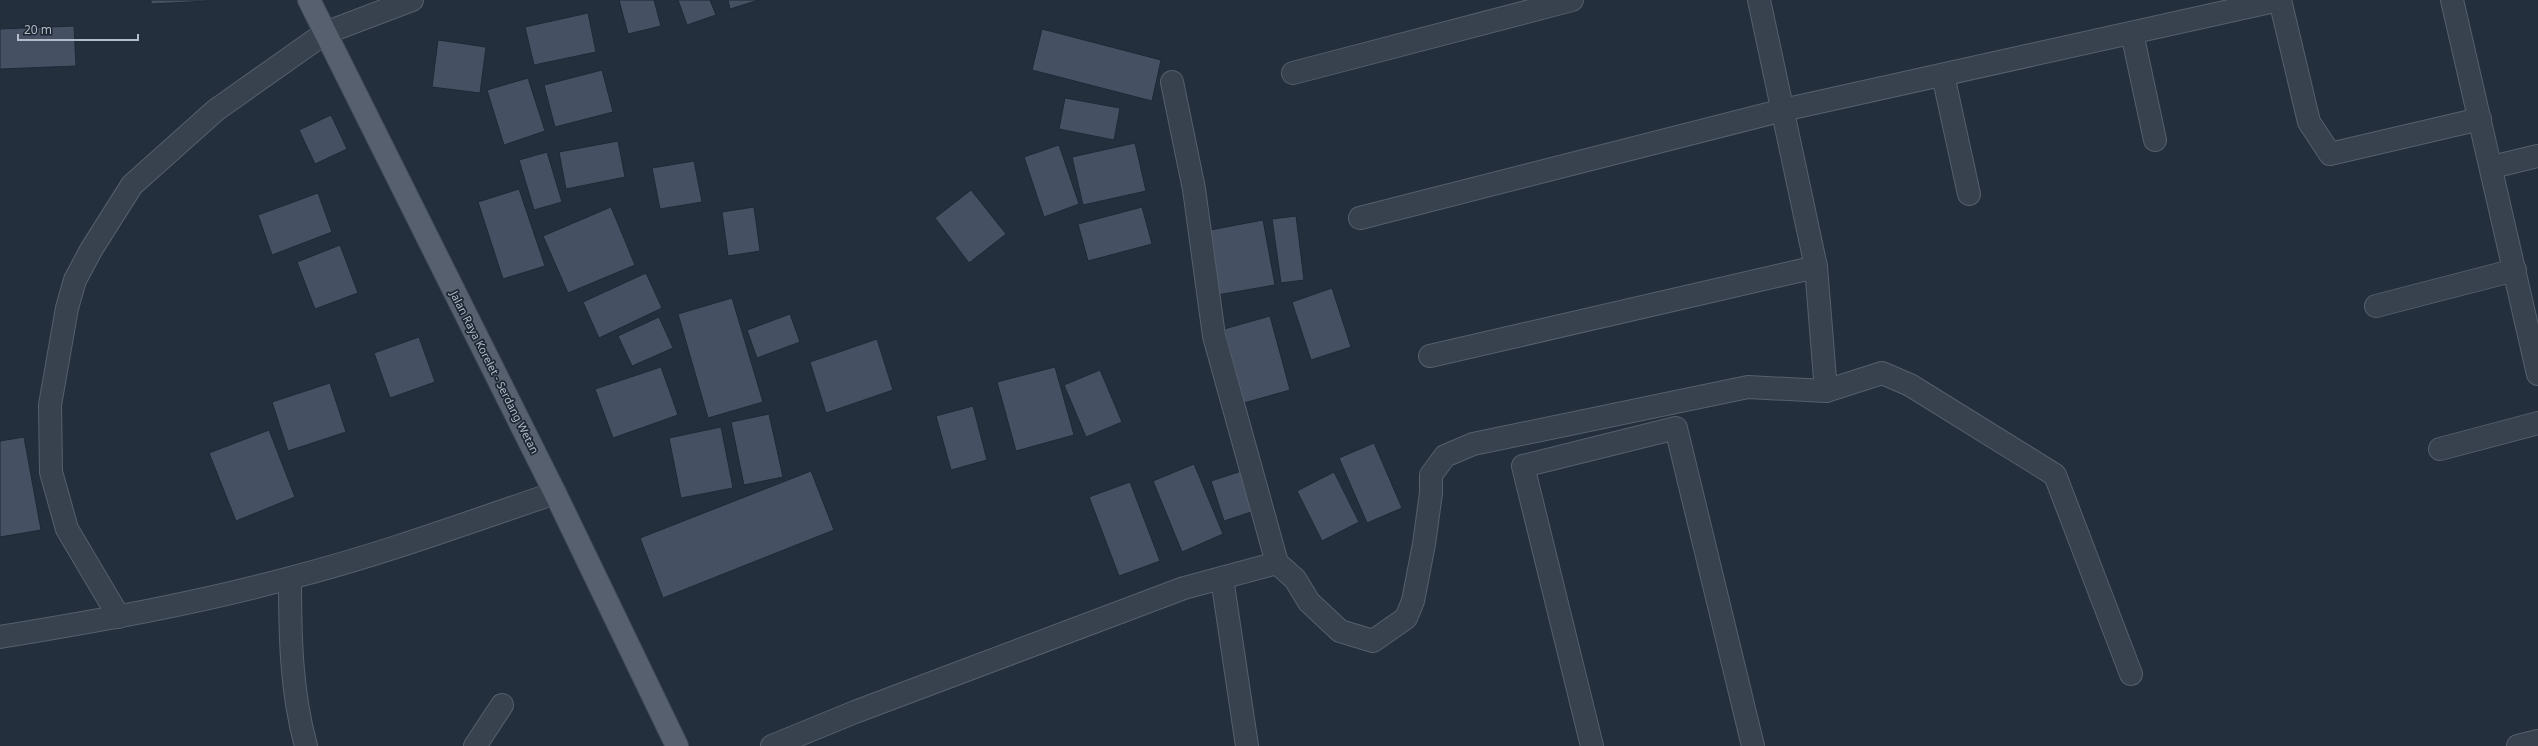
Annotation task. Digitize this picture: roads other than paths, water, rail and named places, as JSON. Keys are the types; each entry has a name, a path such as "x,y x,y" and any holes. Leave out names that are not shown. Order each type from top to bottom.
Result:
{"main road":[{"name":"Jalan Raya Korelet - Serdang Wetan","path":"309,0 555,493 677,746"}],"street":[{"path":"119,617 67,529 51,472 50,405 67,308 75,280 91,250 132,185 216,110 325,32 412,0"},
{"path":"1293,73 1509,7 1572,0"},
{"path":"1758,0 1816,267 1826,391"},
{"path":"1360,218 1783,110 2280,0 2309,122 2330,154 2480,119"},
{"path":"2452,0 2492,167 2538,374"},
{"path":"2132,33 2155,140"},
{"path":"1943,74 1969,194"},
{"path":"1172,82 1194,189 1214,336 1277,564 1295,579 1308,602 1340,630 1373,641 1406,618 1413,602 1424,544 1431,493 1431,475 1446,456 1473,444 1748,387 1826,391 1882,373 1910,385 2056,475 2131,674"},
{"path":"2492,167 2538,156"},
{"path":"1430,356 1816,267"},
{"path":"2376,306 2515,270"},
{"path":"2440,449 2538,423"},
{"path":"1592,746 1523,466 1676,428 1753,746"},
{"path":"0,637 119,617 290,579 375,554 555,493"},
{"path":"772,746 854,712 1184,588 1277,564"},
{"path":"1222,578 1247,746"},
{"path":"290,579 290,639 301,726 306,746"},
{"path":"475,746 502,705"},
{"path":"2518,746 2538,741"}]}
